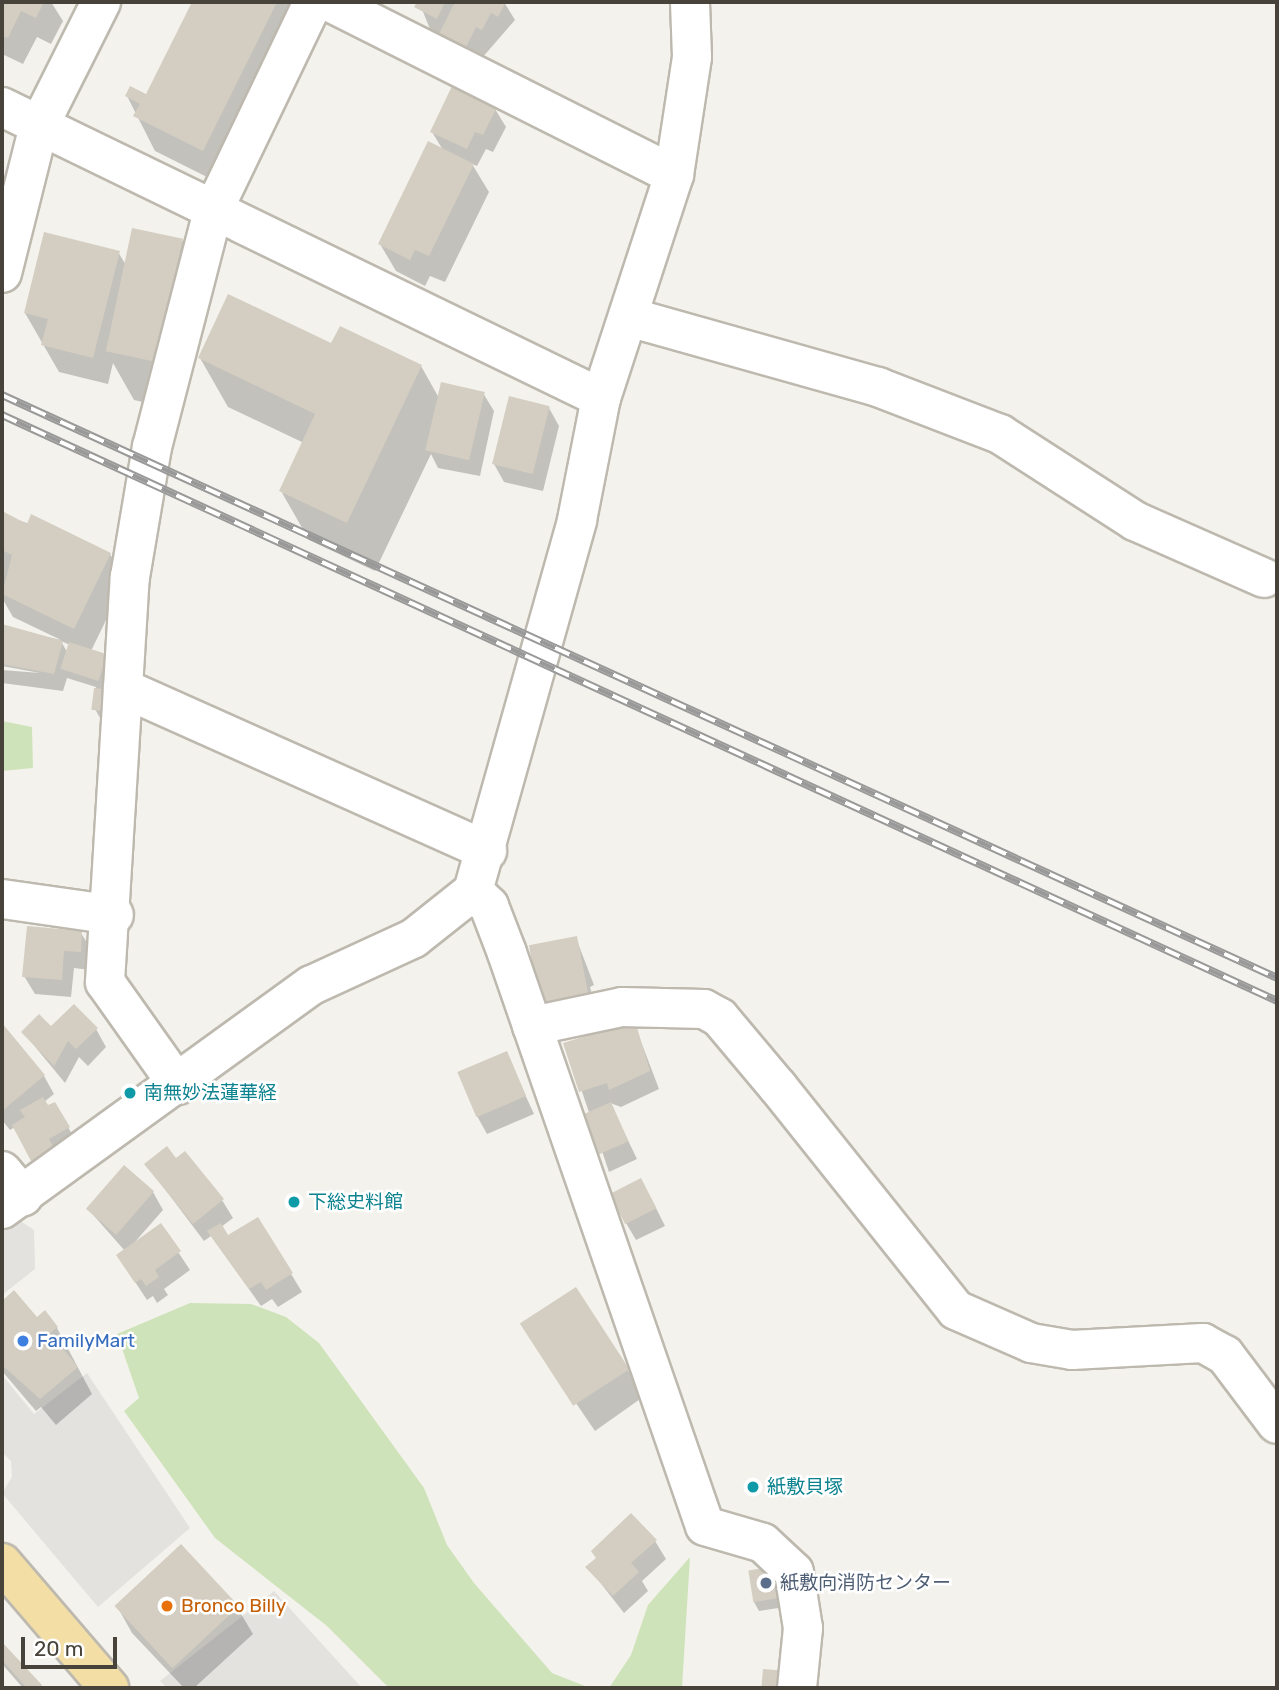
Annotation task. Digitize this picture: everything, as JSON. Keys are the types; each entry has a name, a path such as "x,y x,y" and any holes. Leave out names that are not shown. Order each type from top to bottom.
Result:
{"main road":[{"path":"2,1563 109,1688"}],"street":[{"path":"2,273 39,126 101,2"},
{"path":"178,1085 105,982 114,915 130,577 152,447 213,211 313,2"},
{"path":"330,2 674,175"},
{"path":"9,1192 178,1085 312,985 414,938 473,891 487,851 576,520 601,398 674,175 691,70 690,2"},
{"path":"2,107 601,398"},
{"path":"629,317 878,387 1000,434 1135,522 1264,578"},
{"path":"123,688 487,851"},
{"path":"473,891 489,906 705,1526 763,1543 794,1572 803,1628 797,1688"},
{"path":"2,899 114,915"},
{"path":"532,1026 622,1007 704,1009 720,1018 778,1087 956,1310 1031,1343 1072,1350 1203,1343 1225,1355 1277,1424"}],"green space":[{"path":"2,721 32,727 33,768 2,771"},
{"path":"190,1303 251,1304 286,1317 319,1343 424,1488 447,1545 474,1583 552,1673 590,1688 389,1688 327,1626 215,1538 124,1411 139,1398 117,1334"},
{"path":"690,1557 682,1688 609,1688 631,1655 648,1605"}],"shaded area":[{"path":"16,1218 34,1230 35,1269 2,1295 2,1227"},
{"path":"87,1373 190,1528 98,1607 2,1493 12,1477 11,1461 2,1452 2,1375 34,1414"},
{"path":"274,1591 362,1688 167,1688 160,1681"}],"building":[{"path":"2,2 44,2 36,18 21,11 8,38 2,36"},
{"path":"192,2 277,2 203,151 133,116 140,104 125,96 130,86 146,94"},
{"path":"417,2 445,2 437,19 414,7"},
{"path":"455,2 506,2 498,17 491,13 482,30 476,27 465,49 438,36"},
{"path":"452,86 497,107 483,135 475,132 467,149 430,132"},
{"path":"428,141 474,164 429,256 415,250 410,260 378,244"},
{"path":"132,228 183,239 157,362 106,351"},
{"path":"44,232 120,251 93,358 41,345 48,319 24,313"},
{"path":"228,294 331,343 340,326 422,365 347,523 279,491 315,414 198,358"},
{"path":"441,382 485,392 469,460 425,450"},
{"path":"509,396 550,406 533,474 492,464"},
{"path":"4,512 27,524 31,514 111,553 74,629 2,594 12,555 2,550"},
{"path":"2,624 63,641 54,674 2,664"},
{"path":"69,642 107,654 98,681 60,669"},
{"path":"94,688 111,690 108,712 91,710"},
{"path":"27,926 82,931 81,952 64,951 62,980 22,977"},
{"path":"577,936 588,995 540,1004 529,945"},
{"path":"74,1004 98,1028 76,1049 68,1041 54,1066 21,1032 39,1014 51,1026"},
{"path":"635,1021 650,1071 609,1090 607,1083 579,1092 563,1043"},
{"path":"2,1023 45,1075 2,1111"},
{"path":"507,1051 526,1096 476,1117 457,1072"},
{"path":"43,1097 48,1105 55,1102 70,1127 49,1139 54,1148 31,1161 12,1125 25,1117 20,1110"},
{"path":"611,1102 628,1141 597,1155 580,1116"},
{"path":"167,1146 176,1158 185,1151 224,1199 193,1224 144,1164"},
{"path":"124,1165 154,1191 116,1235 86,1209"},
{"path":"641,1178 656,1208 625,1224 610,1194"},
{"path":"258,1217 293,1273 266,1290 261,1282 249,1289 207,1231 221,1223 228,1235"},
{"path":"161,1223 181,1251 155,1270 159,1277 146,1286 141,1279 135,1283 116,1255"},
{"path":"576,1287 629,1369 573,1406 520,1323"},
{"path":"14,1290 37,1317 45,1310 58,1327 50,1333 78,1367 40,1399 2,1365 2,1301"},
{"path":"631,1513 657,1540 631,1563 639,1572 613,1596 585,1567 596,1558 591,1551"},
{"path":"181,1544 239,1606 172,1668 114,1606"},
{"path":"777,1566 782,1598 753,1602 748,1571"},
{"path":"2,1642 42,1685 40,1688 27,1688 2,1660"},
{"path":"763,1669 784,1671 782,1688 761,1688"}],"railway":[{"path":"2,395 1277,978"},
{"path":"2,415 1277,1001"}],"place":[{"name":"南無妙法蓮華経","path":"130,1093"},
{"name":"下総史料館","path":"294,1202"},
{"name":"FamilyMart","path":"23,1341"},
{"name":"紙敷貝塚","path":"753,1487"},
{"name":"紙敷向消防センター","path":"766,1583"},
{"name":"Bronco Billy","path":"167,1606"}]}
